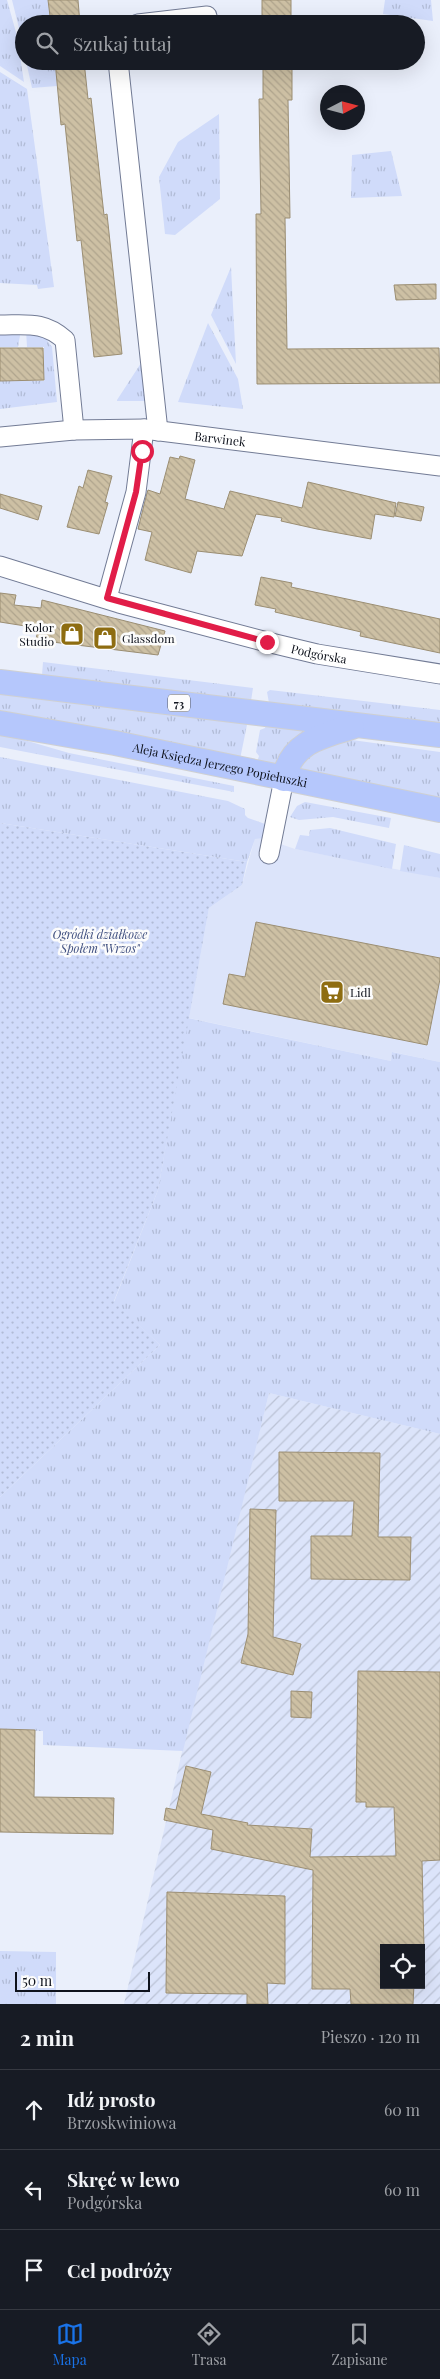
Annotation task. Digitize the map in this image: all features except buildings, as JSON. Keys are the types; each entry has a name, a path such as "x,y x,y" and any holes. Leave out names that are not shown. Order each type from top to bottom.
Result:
{"main road":[{"name":"73","path":"0,682 262,712 440,735"},
{"name":"Aleja Księdza Jerzego Popiełuszki","path":"0,723 115,743 440,810"},
{"path":"284,779 290,759 302,747 327,734 359,726"}],"street":[{"path":"107,598 151,430 119,70"},
{"path":"0,326 43,325 55,330 66,340 74,430"},
{"name":"Barwinek","path":"0,437 74,430 151,430 440,466"},
{"name":"Podgórska","path":"0,566 267,642 317,654 440,674"},
{"path":"269,854 284,779"}],"shaded area":[{"path":"255,838 263,838 295,849 440,878 440,1062 393,1052 391,1061 189,1018 209,908 242,885"},
{"path":"269,1393 440,1434 440,2004 124,2004 202,1665"}],"green space":[{"path":"0,0 7,0 15,29 15,70 22,70 24,82 0,66"},
{"path":"12,0 48,0 50,15 16,15"},
{"path":"385,0 431,0 433,21 425,20 425,15 383,14"},
{"path":"28,70 56,70 57,86 32,88"},
{"path":"0,72 27,89 54,287 38,289 37,285 0,283"},
{"path":"219,114 220,199 175,235 165,234 159,177 178,142"},
{"path":"391,151 402,196 351,198 352,155"},
{"path":"231,267 236,364 211,315"},
{"path":"208,323 238,379 243,409 178,402"},
{"path":"0,330 21,330 18,347 0,347"},
{"path":"26,330 44,336 52,347 57,402 0,409 0,381 15,381 22,378 23,381 44,381 44,347 27,347"},
{"path":"143,360 146,401 117,401 117,400"},
{"path":"43,662 253,688 251,701 42,675"},
{"path":"270,690 440,710 440,724 269,703 267,692"},
{"path":"0,691 248,720 240,759 0,710"},
{"path":"266,722 310,727 278,766 257,762 259,756 256,752 260,730 265,728"},
{"path":"0,733 69,753 234,786 234,792 0,747"},
{"path":"340,740 440,752 440,797 403,793 295,769 299,760"},
{"path":"0,757 228,801 245,809 245,815 248,818 265,824 263,838 255,839 247,862 0,823"},
{"path":"305,802 391,818 389,828 333,817 299,820 290,817 297,806"},
{"name":"Ogródki działkowe Społem \"Wrzos\"","path":"0,823 247,862 242,885 209,908 158,1190 114,1301 160,1345 0,1497"},
{"path":"330,828 396,844 392,869 295,849 300,835 309,836 310,830"},
{"path":"404,845 440,854 440,878 400,871"},
{"path":"188,1018 391,1061 392,1052 440,1062 440,1434 269,1393 183,1751 43,1745 43,1731 0,1730 0,1497 160,1345 114,1302 158,1190"},
{"path":"0,1951 56,1952 56,2004 0,2004"}],"place":[{"name":"Kolor Studio","path":"72,634"},
{"name":"Glassdom","path":"105,638"},
{"name":"Lidl","path":"332,992"}],"route":[{"path":"142,451 136,492 107,598 267,642"}]}
